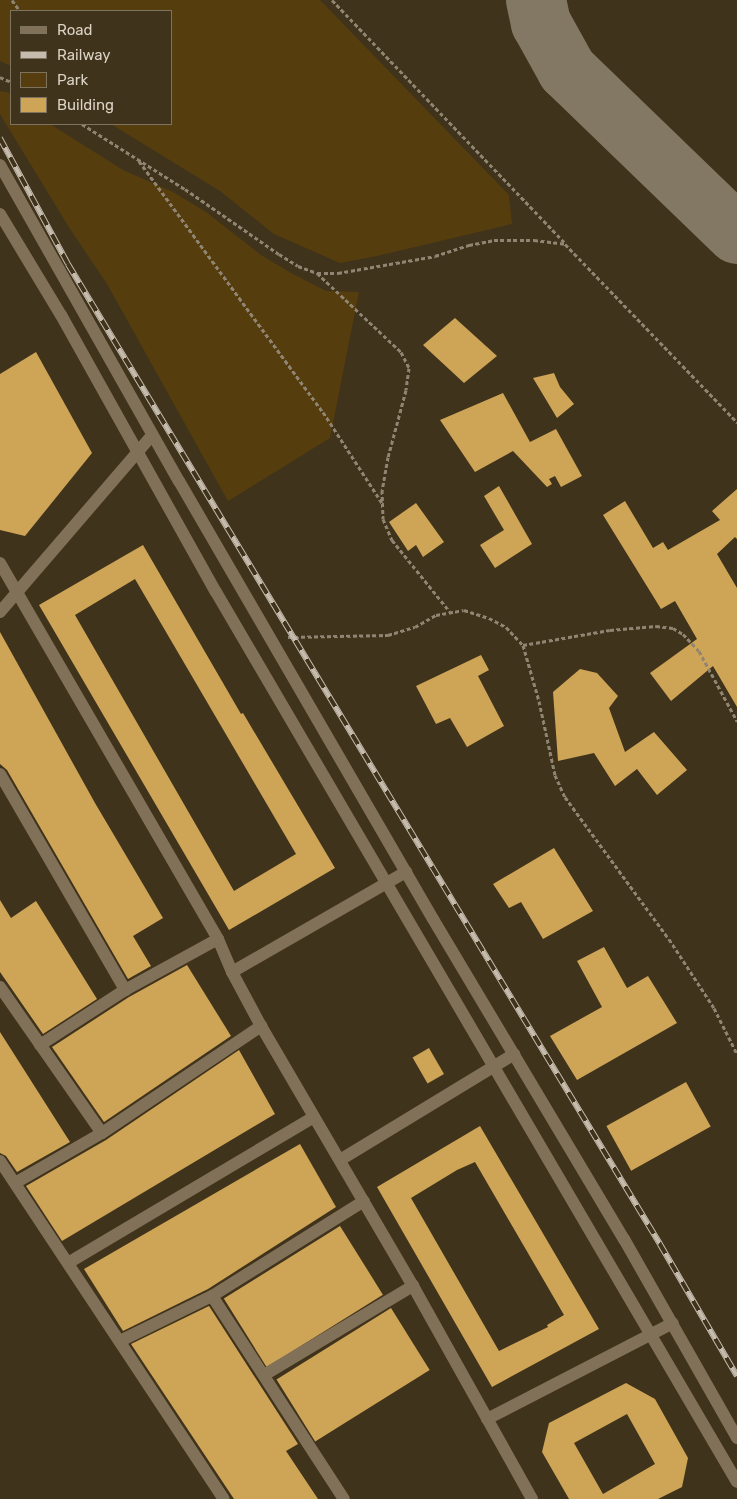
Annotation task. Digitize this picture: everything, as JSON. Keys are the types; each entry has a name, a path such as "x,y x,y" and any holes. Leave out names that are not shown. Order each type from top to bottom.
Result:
{"street":[{"path":"0,165 152,434 406,872 673,1323 737,1438"},
{"path":"0,214 61,315 216,592 737,1482"},
{"path":"0,612 152,434"},
{"path":"0,563 218,939 232,972 262,1026 414,1286 532,1499"},
{"path":"0,774 125,990"},
{"path":"232,972 406,872"},
{"path":"40,1046 125,990 218,939"},
{"path":"0,987 102,1133"},
{"path":"15,1183 102,1133 262,1026"},
{"path":"340,1160 514,1054"},
{"path":"68,1263 314,1117"},
{"path":"0,1161 224,1499"},
{"path":"120,1341 212,1296 364,1201"},
{"path":"264,1376 414,1286"},
{"path":"212,1296 344,1499"},
{"path":"487,1419 673,1323"}],"path":[{"path":"332,0 737,422"},
{"path":"87,126 279,254 298,266 317,273 338,273 435,256 468,245 494,240 534,240 565,244"},
{"path":"138,159 323,412 382,503"},
{"path":"317,273 401,352 409,368 406,390 388,457 382,490 383,519 392,540 450,613"},
{"path":"271,639 388,635 415,627 436,615 464,610 489,618 506,627 523,645 539,700 554,775 565,796 674,947 714,1008 737,1054"},
{"path":"523,645 610,630 656,626 673,628 683,634 700,651 737,721"}],"green space":[{"path":"0,0 320,0 509,195 512,224 340,263 274,234 220,191 113,125 172,125 172,10 10,10 10,66 0,61"},
{"path":"0,91 10,93 10,125 52,125 123,170 173,192 206,212 261,255 291,273 326,291 359,292 330,438 228,501 107,284 70,229 0,114"}],"building":[{"path":"455,318 497,356 464,383 423,345"},
{"path":"36,352 92,453 25,536 0,530 0,374"},
{"path":"554,373 560,387 574,404 557,418 533,378"},
{"path":"503,393 530,442 556,429 582,476 561,487 555,476 549,479 552,484 547,487 513,451 475,472 440,420"},
{"path":"499,486 532,544 495,568 480,545 504,530 484,496"},
{"path":"737,489 737,539 735,537 717,554 737,588 737,707 713,666 671,701 650,673 697,639 675,601 661,609 603,515 625,501 653,548 663,542 668,550 720,520 712,511"},
{"path":"416,503 444,542 423,557 416,545 408,551 389,522"},
{"path":"143,545 241,714 243,713 335,868 229,930 39,605","holes":["135,579 296,854 234,891 75,615"]},
{"path":"0,632 95,803 163,918 133,936 151,966 128,979 7,770 0,764"},
{"path":"481,655 489,670 478,676 504,726 467,747 450,718 436,724 416,686"},
{"path":"580,669 597,673 618,696 609,708 625,752 654,732 687,770 657,795 637,769 615,786 594,753 558,761 553,692"},
{"path":"554,848 593,911 543,939 521,902 509,908 493,884"},
{"path":"0,900 11,918 36,901 97,999 43,1034 0,972"},
{"path":"604,947 627,988 648,976 677,1023 577,1080 550,1036 602,1007 577,961"},
{"path":"187,965 231,1036 104,1122 52,1047 129,997"},
{"path":"0,1032 70,1142 17,1172 6,1156 0,1153"},
{"path":"429,1048 444,1074 428,1083 413,1058"},
{"path":"239,1050 275,1114 62,1241 26,1186 106,1140"},
{"path":"686,1082 711,1127 631,1171 606,1126"},
{"path":"480,1126 599,1329 492,1387 377,1187","holes":["475,1162 564,1315 547,1325 548,1327 499,1351 411,1198 457,1170"]},
{"path":"300,1144 336,1207 208,1289 123,1331 84,1269"},
{"path":"340,1226 383,1295 267,1367 224,1299"},
{"path":"209,1306 298,1444 286,1451 318,1499 234,1499 131,1344"},
{"path":"391,1308 430,1370 315,1441 277,1380"},
{"path":"626,1383 655,1399 688,1458 682,1487 658,1499 569,1499 542,1452 549,1423","holes":["627,1414 655,1464 603,1494 574,1443"]}],"taxiway":[{"path":"536,0 541,23 567,70 737,234"}],"railway":[{"path":"0,138 68,264 660,1244 737,1376"}]}
